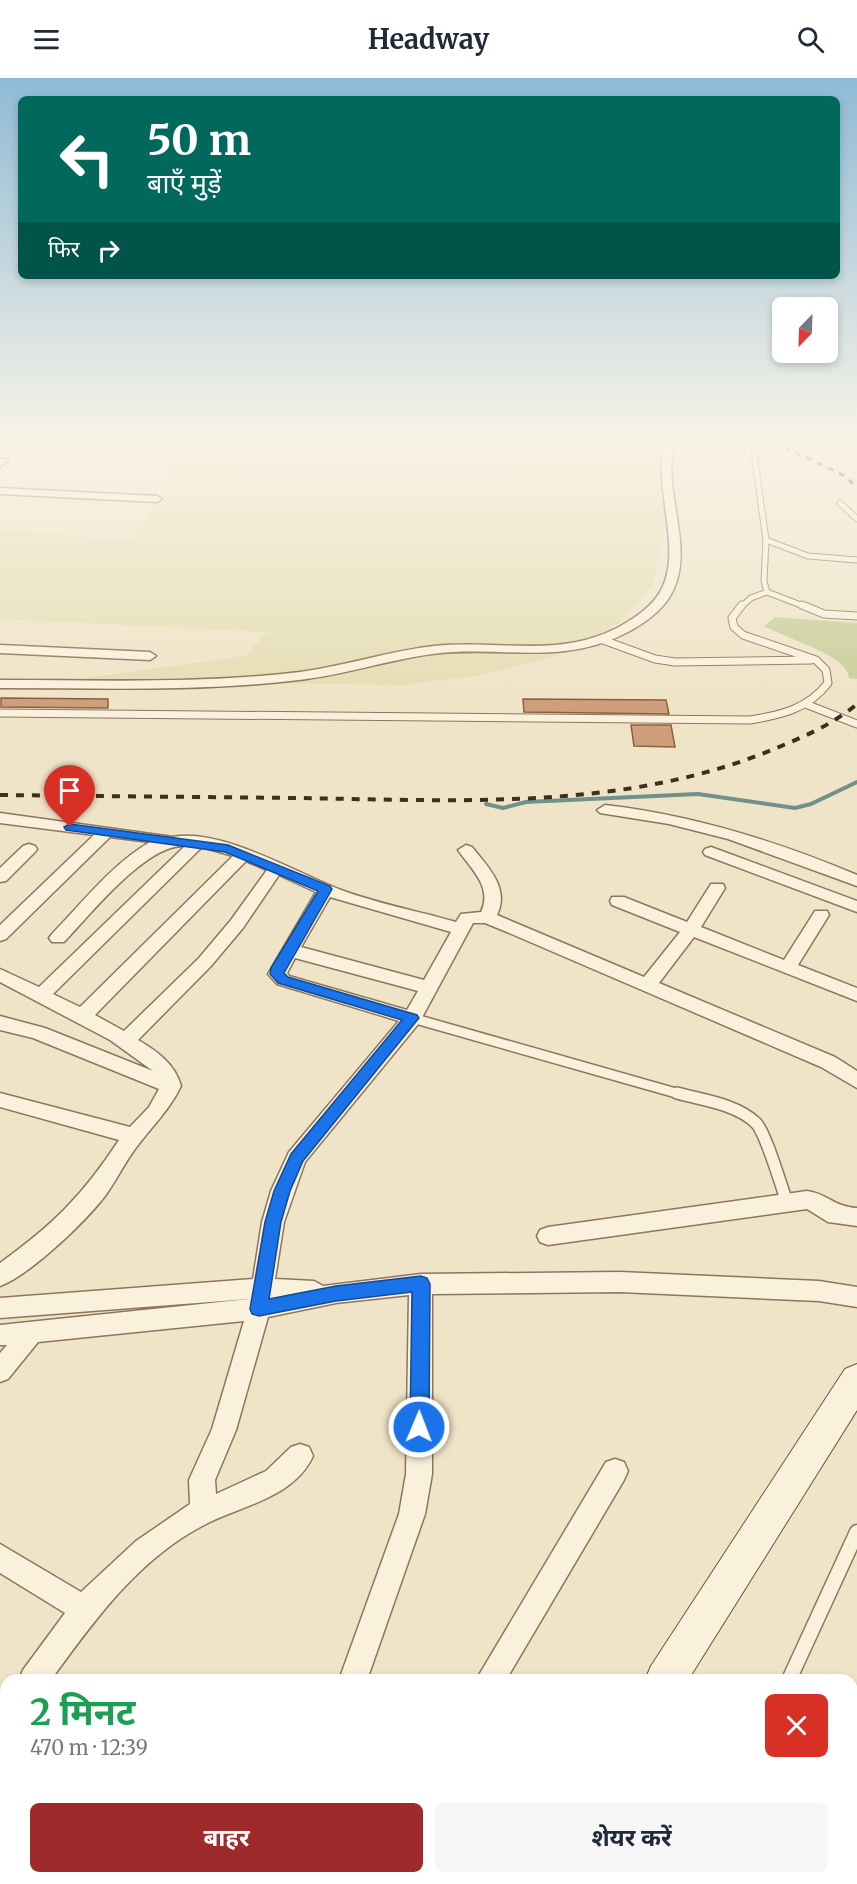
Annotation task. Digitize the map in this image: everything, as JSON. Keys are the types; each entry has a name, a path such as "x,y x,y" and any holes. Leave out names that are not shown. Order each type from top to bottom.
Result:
{"main road":[{"path":"669,1674 857,1380"}],"street":[{"path":"0,684 112,684 298,676 431,650 459,647 538,652 570,651 603,640 644,619 665,596 672,578 673,521"},
{"path":"0,649 150,656"},
{"path":"606,810 646,813 686,821 857,880"},
{"path":"0,818 197,843 244,854 326,889 460,929"},
{"path":"0,935 105,833"},
{"path":"58,938 141,857 156,845 171,841"},
{"path":"40,996 197,843"},
{"path":"0,877 30,849"},
{"path":"466,850 485,875 492,891 494,900 487,917"},
{"path":"711,852 857,907"},
{"path":"81,1018 244,854"},
{"path":"126,1041 205,962 237,924 277,867"},
{"path":"647,985 692,930 717,888"},
{"path":"326,889 278,968 277,974 283,980 412,1018"},
{"path":"618,901 857,995"},
{"path":"788,967 821,915"},
{"path":"204,1512 202,1480 224,1430 260,1298 273,1222 282,1191 296,1158 412,1018 467,918 487,917 828,1062 857,1081"},
{"path":"289,950 427,987"},
{"path":"0,975 126,1041 157,1063 169,1076 171,1086 168,1097 134,1136 93,1195 41,1245 0,1276"},
{"path":"0,1023 38,1033 171,1086"},
{"path":"0,1100 134,1136"},
{"path":"548,1236 787,1202 815,1201 836,1216 857,1217"},
{"path":"0,1308 260,1298 421,1284 632,1283 807,1290 857,1297"},
{"path":"354,1674 412,1514 418,1474 421,1284"},
{"path":"0,1335 31,1333 260,1298"},
{"path":"0,1371 31,1333"},
{"path":"37,1674 93,1599 145,1550 204,1512 240,1498 275,1480 300,1456"},
{"path":"494,1674 615,1471"},
{"path":"0,1557 85,1610"}],"lane":[{"path":"763,521 766,540 764,581 766,592"},
{"path":"766,540 808,556 857,560"},
{"path":"0,713 693,722 750,720 781,715 808,705 820,697 828,683 826,670 816,660 743,635 734,627 732,618 746,601 756,594 766,592 824,614 857,616"},
{"path":"603,640 655,658 675,662 816,660"},
{"path":"808,705 857,724"},
{"path":"412,1018 729,1108 747,1116 758,1125 787,1202"},
{"path":"792,1674 857,1532"}],"shaded area":[{"path":"144,521 668,521 652,585 618,624 553,657 481,675 403,685 64,681 245,656 267,632 0,619 0,529 132,541"}],"green space":[{"path":"775,617 857,623 857,679 849,678 839,662 827,655 764,626"}],"building":[{"path":"1,698 108,699 108,708 1,707"},
{"path":"523,699 666,700 669,714 524,712"},
{"path":"631,725 671,725 675,747 634,746"}],"waterway":[{"path":"486,804 503,808 526,802 698,794 795,808 811,804 857,782"}],"railway":[{"path":"0,795 477,800 598,793 658,784 717,769 806,735 838,718 857,704"}],"route":[{"path":"70,827 228,849 277,867 326,889 278,968 277,974 283,980 412,1018 296,1158 282,1191 273,1222 259,1309 336,1293 421,1284 419,1427"}]}
